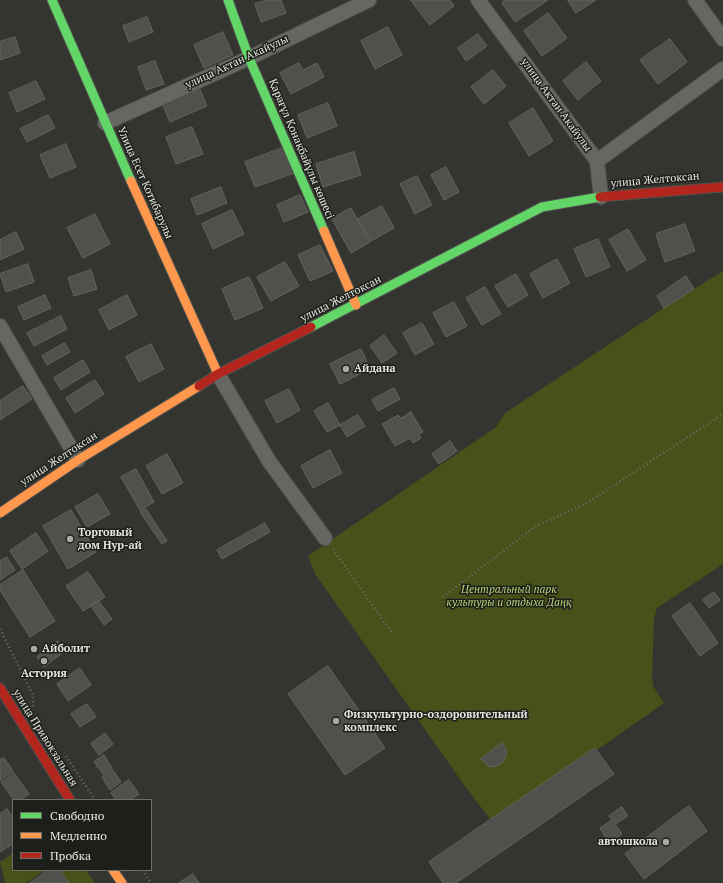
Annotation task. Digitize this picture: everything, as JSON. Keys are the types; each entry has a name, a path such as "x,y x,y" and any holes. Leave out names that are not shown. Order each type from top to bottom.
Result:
{"main road":[{"name":"Улица Есет Котибарулы","path":"52,0 105,123 218,374"},
{"name":"Қарағұл Қонақбайұлы көшесі","path":"228,0 249,58 356,305"},
{"name":"улица Желтоксан","path":"0,513 78,460 218,374 356,305 542,207 601,197 723,187"},
{"name":"улица Привокзальная","path":"0,688 69,799"},
{"path":"114,871 122,883"}],"street":[{"name":"улица Актан Акайулы","path":"105,123 249,58 369,0"},
{"name":"улица Актан Акайулы","path":"478,0 597,161 601,197"},
{"path":"695,0 723,39"},
{"path":"597,161 723,69"},
{"path":"0,326 78,460"},
{"path":"218,374 269,461 325,538"}],"path":[{"path":"443,596 536,526 588,504 723,414"},
{"path":"325,538 392,633"},
{"path":"0,629 33,694 33,707"},
{"path":"64,754 94,799"},
{"path":"144,871 151,883"}],"green space":[{"name":"Центральный парк культуры и отдыха Даңқ","path":"723,271 723,564 657,608 654,619 652,677 653,686 664,703 597,750 595,748 491,820 467,789 315,574 308,556 496,427 505,413"},
{"path":"12,854 12,871 44,871 26,883 5,883 0,862"},
{"path":"54,871 87,871 95,883 62,883"}],"building":[{"path":"267,0 281,0 286,13 261,22 255,4"},
{"path":"411,0 450,0 454,6 430,25"},
{"path":"505,0 548,0 515,22 502,3"},
{"path":"568,0 596,0 576,13"},
{"path":"548,13 567,38 542,56 524,31"},
{"path":"147,17 153,32 129,42 123,26"},
{"path":"388,27 402,55 375,69 361,41"},
{"path":"223,32 233,55 204,68 194,45"},
{"path":"478,34 487,46 466,61 458,48"},
{"path":"15,37 20,53 0,60 0,42"},
{"path":"670,39 687,62 658,84 640,60"},
{"path":"155,61 164,84 146,90 138,67"},
{"path":"586,62 601,81 578,100 563,81"},
{"path":"299,63 303,70 317,63 324,77 291,94 280,73"},
{"path":"493,70 506,86 484,104 471,87"},
{"path":"36,81 45,99 17,112 9,93"},
{"path":"199,87 207,106 170,122 162,103"},
{"path":"328,103 337,126 307,138 298,115"},
{"path":"533,108 553,141 529,156 509,123"},
{"path":"48,115 55,128 27,142 20,129"},
{"path":"192,127 203,154 176,164 166,137"},
{"path":"66,144 76,167 50,178 40,155"},
{"path":"285,147 294,173 255,187 245,162"},
{"path":"354,152 361,175 323,187 316,164"},
{"path":"446,167 459,192 444,200 431,175"},
{"path":"417,176 432,205 415,214 400,184"},
{"path":"221,187 227,203 197,215 191,199"},
{"path":"300,195 308,212 284,222 277,205"},
{"path":"382,206 394,228 371,241 358,219"},
{"path":"351,208 370,242 351,253 332,219"},
{"path":"232,210 244,234 213,249 202,224"},
{"path":"95,214 110,244 83,258 67,228"},
{"path":"685,224 695,251 665,262 656,234"},
{"path":"628,229 646,260 627,271 609,240"},
{"path":"16,232 24,249 0,260 0,240"},
{"path":"598,239 610,267 586,277 574,249"},
{"path":"320,245 333,271 310,281 298,255"},
{"path":"557,259 570,283 543,298 530,274"},
{"path":"285,262 299,286 271,301 257,277"},
{"path":"28,264 34,282 6,292 0,274"},
{"path":"91,270 97,289 74,296 68,278"},
{"path":"516,274 528,295 508,307 495,286"},
{"path":"686,276 694,289 664,308 657,296"},
{"path":"249,277 263,308 235,320 222,289"},
{"path":"485,287 501,314 482,325 466,298"},
{"path":"45,295 51,308 24,320 18,307"},
{"path":"127,295 137,315 109,330 99,310"},
{"path":"454,302 467,326 446,337 433,313"},
{"path":"61,316 67,329 34,346 27,333"},
{"path":"422,323 434,344 415,355 403,333"},
{"path":"384,335 397,353 382,363 370,346"},
{"path":"65,343 70,352 47,365 42,356"},
{"path":"151,344 164,369 139,382 126,357"},
{"path":"361,349 370,369 340,384 330,364"},
{"path":"83,360 90,372 61,390 54,378"},
{"path":"95,380 104,394 75,413 66,398"},
{"path":"23,386 32,399 0,420 0,401"},
{"path":"394,388 400,399 378,411 372,400"},
{"path":"289,389 300,410 277,423 265,401"},
{"path":"328,403 340,425 327,432 314,411"},
{"path":"411,412 423,432 419,434 421,438 413,443 410,438 395,446 382,424 398,415 401,418"},
{"path":"358,415 365,426 347,437 340,425"},
{"path":"450,441 457,451 439,464 432,454"},
{"path":"330,450 342,473 313,488 301,466"},
{"path":"167,454 183,483 162,494 146,466"},
{"path":"136,469 154,502 140,510 121,477"},
{"path":"98,494 110,514 87,527 75,507"},
{"path":"146,509 167,541 162,544 140,512"},
{"name":"Торговый дом Нур-ай","path":"71,510 96,552 68,569 43,526"},
{"path":"265,523 270,532 222,559 217,550"},
{"path":"36,533 48,551 22,569 10,551"},
{"path":"7,557 15,570 0,580 0,561"},
{"path":"23,570 55,621 30,637 0,590 0,585"},
{"path":"88,572 105,597 83,611 66,586"},
{"path":"714,592 720,600 709,608 703,600"},
{"path":"98,600 112,619 104,625 91,606"},
{"path":"690,603 718,643 700,656 672,616"},
{"path":"58,641 65,651 44,667 37,657"},
{"name":"Физкультурно-оздоровительный комплекс","path":"328,666 385,748 345,775 288,694"},
{"path":"80,668 91,685 68,701 57,684"},
{"path":"87,704 96,717 80,727 71,714"},
{"path":"105,733 113,744 99,755 91,744"},
{"path":"502,743 506,749 506,756 503,762 497,766 490,767 481,759"},
{"path":"595,748 614,774 456,883 443,883 429,862"},
{"path":"104,755 112,768 103,774 94,762"},
{"path":"4,758 13,771 0,780 0,760"},
{"path":"113,770 121,782 110,790 102,777"},
{"path":"14,773 29,794 22,799 13,799 1,782"},
{"path":"129,780 139,794 132,799 115,799 111,793"},
{"name":"автошкола","path":"689,806 707,831 644,879 625,854"},
{"path":"622,807 628,816 615,824 622,834 609,843 600,828 612,820 609,816"},
{"path":"7,809 12,816 12,845 0,852 0,814"},
{"path":"47,871 61,871 69,883 30,883"},
{"path":"193,874 199,883 179,883"}],"traffic: fast":[{"path":"52,0 131,181"},
{"path":"228,0 249,58 324,231"},
{"path":"311,327 542,207 600,197"}],"traffic: slow":[{"path":"131,181 218,374"},
{"path":"324,231 356,305"},
{"path":"0,513 78,460 199,386"},
{"path":"114,871 122,883"}],"traffic: jam":[{"path":"600,197 723,187"},
{"path":"199,386 218,374 311,327"},
{"path":"0,688 69,799"}],"place":[{"name":"Айдана","path":"346,369"},
{"name":"Торговый дом Нур-ай","path":"70,539"},
{"name":"Айболит","path":"34,649"},
{"name":"Астория","path":"44,661"},
{"name":"Физкультурно-оздоровительный комплекс","path":"336,721"},
{"name":"автошкола","path":"666,842"}]}
